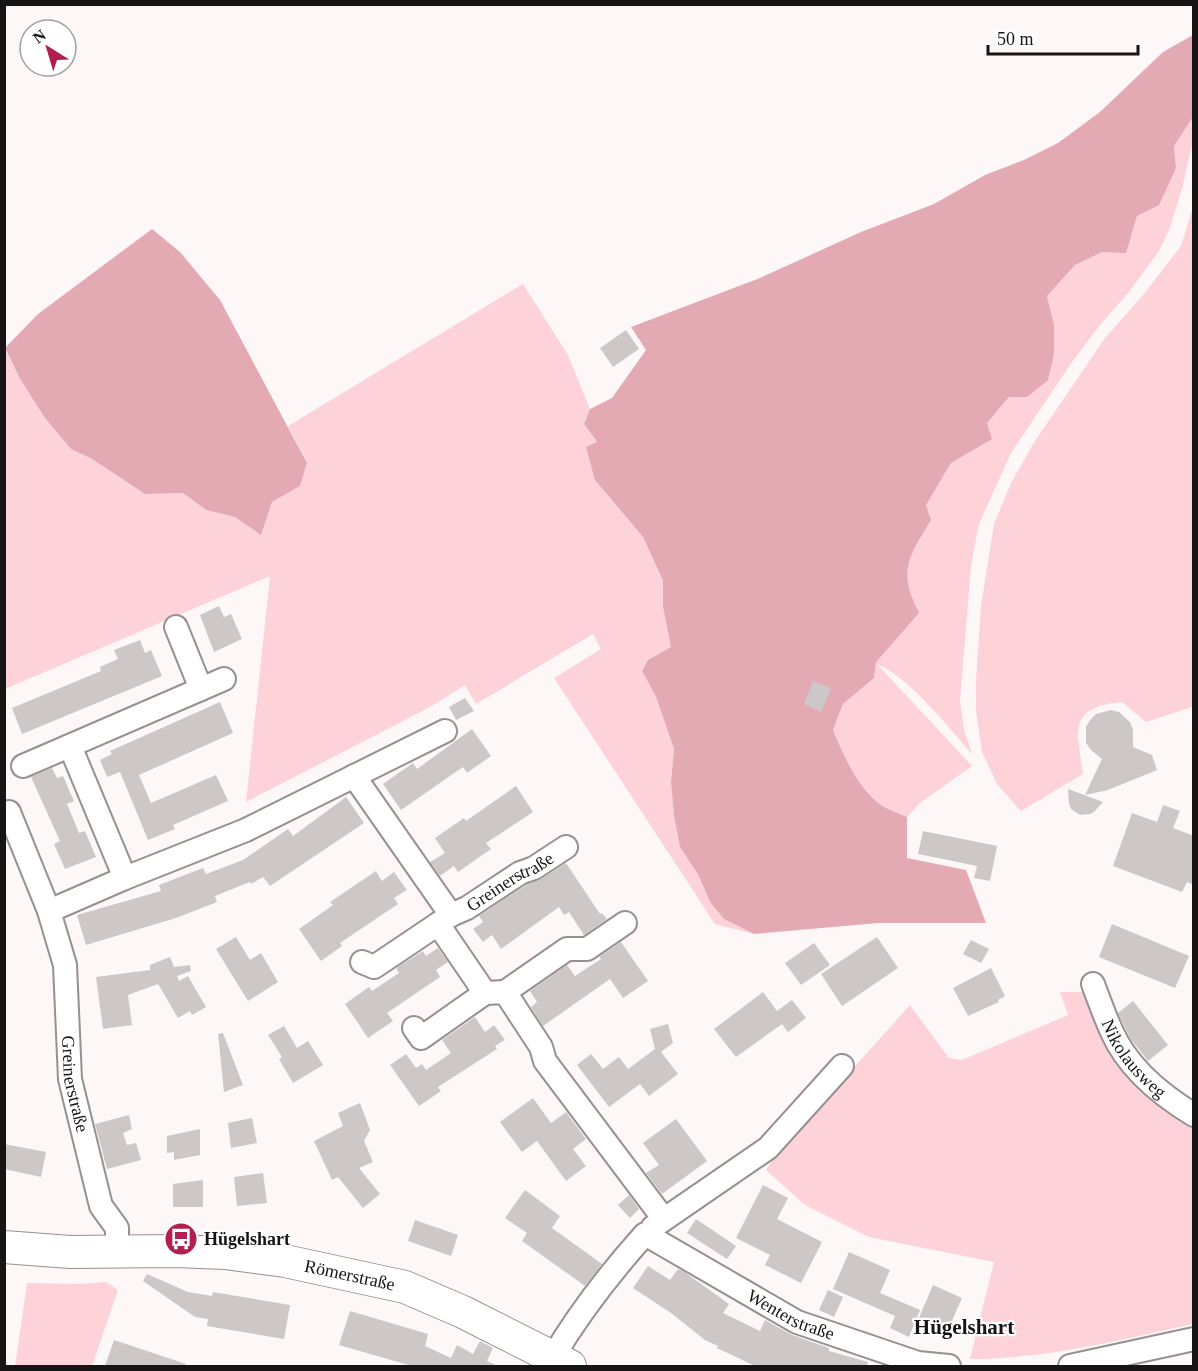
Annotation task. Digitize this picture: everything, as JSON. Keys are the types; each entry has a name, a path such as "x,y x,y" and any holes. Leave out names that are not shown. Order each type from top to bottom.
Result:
{"main road":[{"name":"Römerstraße","path":"4,1247 70,1252 225,1253 285,1261 405,1287 463,1312 562,1362"}],"street":[{"path":"176,627 201,689"},
{"path":"23,766 224,680"},
{"path":"50,911 125,878 246,830 445,731"},
{"path":"70,746 125,878"},
{"name":"Greinerstraße","path":"354,776 445,920 495,992 541,1047 545,1061 663,1218"},
{"name":"Greinerstraße","path":"4,814 9,812 50,911 65,965 70,1079 101,1206 117,1228 117,1252"},
{"name":"Greinerstraße","path":"362,962 374,967 520,873 534,868 566,847"},
{"path":"421,1039 567,949 587,949 625,923"},
{"name":"Nikolausweg","path":"1093,984 1113,1035 1130,1061 1155,1087 1194,1115"},
{"path":"562,1362 572,1326 604,1282 645,1234 663,1218 768,1148 842,1066"},
{"name":"Wenterstraße","path":"645,1234 797,1322 918,1363 949,1366"},
{"path":"1071,1366 1194,1339"}],"shaded area":[{"path":"1193,35 1193,117 1174,146 1176,168 1159,205 1137,216 1126,253 1102,252 1075,265 1047,296 1054,325 1054,354 1048,380 1027,397 1009,397 987,423 992,439 951,463 926,505 931,520 908,565 909,586 919,613 876,662 874,678 843,704 833,730 851,769 863,787 884,807 907,817 907,858 966,870 986,923 878,923 754,934 724,919 710,902 699,876 680,847 671,782 674,749 656,697 642,671 648,660 671,647 663,607 663,581 643,537 595,480 586,447 597,442 584,424 590,409 612,398 646,350 631,327 760,278 861,232 934,204 985,175 1024,160 1058,143 1100,112 1163,52"},
{"path":"1193,117 1193,140 1183,185 1170,228 1159,251 1072,362 1011,453 979,524 971,566 960,700 964,730 972,754 915,692 890,671 877,664 972,766 920,803 907,817 892,811 877,802 863,787 846,759 833,730 843,704 874,678 875,662 900,634 909,594 906,569 931,520 926,505 951,463 991,439 987,423 1009,397 1027,397 1054,354 1054,325 1047,296 1075,265 1132,234 1137,216 1176,168 1174,146"},
{"path":"1193,207 1193,704 1192,707 1146,722 1122,702 1092,709 1084,716 1078,734 1083,774 1021,811 997,784 982,752 976,711 981,606 994,524 1011,483 1033,444 1105,338 1143,295 1181,246"},
{"path":"152,229 180,252 220,300 307,463 300,486 272,502 261,535 235,517 206,510 183,493 145,494 92,459 71,449 44,417 19,377 5,348 38,314"},
{"path":"523,284 568,355 590,409 584,424 597,443 595,480 643,537 663,582 663,607 671,647 648,660 642,671 656,697 674,749 671,782 680,847 699,876 710,902 724,919 754,934 715,924 554,678 601,649 593,634 476,704 465,685 430,707 246,802 270,576 5,689 4,348 43,416 71,449 92,459 145,494 183,493 206,510 235,517 261,535 272,502 300,486 307,463 288,426"},
{"path":"1060,992 1088,992 1193,1124 1193,1324 1055,1352 970,1359 994,1262 869,1237 805,1205 766,1170 776,1154 910,1005 949,1058 962,1060 1068,1015"},
{"path":"106,1282 118,1290 92,1366 15,1366 27,1283"}],"building":[{"path":"626,330 639,349 613,367 600,348"},
{"path":"219,606 224,617 231,614 242,639 214,652 200,615"},
{"path":"140,640 145,653 151,650 162,676 22,734 12,708 101,671 100,667 118,659 114,650"},
{"path":"813,681 831,688 821,712 804,704"},
{"path":"465,698 474,711 456,720 449,707"},
{"path":"220,702 233,733 139,775 151,803 216,775 228,801 173,825 175,829 148,840 120,772 107,777 100,760 112,754 110,751"},
{"path":"1111,710 1119,712 1130,722 1133,730 1133,747 1152,755 1157,770 1108,790 1085,795 1102,759 1086,743 1086,727 1096,714"},
{"path":"472,729 491,756 467,773 463,767 401,810 383,784 413,763 417,769"},
{"path":"52,768 57,778 63,776 74,801 67,804 79,833 85,831 96,857 65,869 54,844 60,841 31,777"},
{"path":"516,786 533,812 486,843 491,849 458,872 454,866 440,876 430,862 445,853 435,838 464,818 466,821"},
{"path":"1068,789 1103,802 1094,812 1080,815 1071,809"},
{"path":"346,797 364,823 270,886 263,877 251,884 250,882 215,896 217,902 176,918 86,945 77,915 161,891 159,885 203,868 206,874 243,860 288,829 293,836"},
{"path":"1163,805 1180,811 1173,828 1194,836 1194,885 1187,882 1182,892 1113,866 1132,813 1157,822"},
{"path":"923,831 997,846 990,881 974,878 977,866 918,854"},
{"path":"566,863 600,914 602,913 607,919 584,935 569,912 564,915 559,907 501,949 492,935 483,942 473,929 483,922 479,916 526,885 541,879"},
{"path":"376,871 382,881 394,872 407,890 394,898 398,904 340,943 342,946 321,961 299,929 333,905 330,902"},
{"path":"1112,924 1189,956 1175,988 1099,957"},
{"path":"236,937 250,960 261,953 278,982 248,1001 216,949"},
{"path":"877,937 898,968 842,1006 821,974"},
{"path":"971,940 989,949 981,963 963,954"},
{"path":"621,942 648,981 623,998 610,979 543,1026 531,1007 537,1002 530,991 567,965 575,976"},
{"path":"814,943 830,965 801,985 785,963"},
{"path":"438,948 448,962 436,970 440,977 387,1013 393,1021 368,1038 345,1004 369,987 372,991 399,973 396,968 423,951 426,956"},
{"path":"170,957 174,967 190,965 191,971 177,976 179,981 188,976 206,1007 192,1015 190,1011 178,1018 158,984 128,995 132,1025 103,1029 96,977 150,970 150,965"},
{"path":"991,968 1005,996 998,1000 999,1002 968,1016 953,988"},
{"path":"763,992 777,1011 792,1000 806,1018 788,1032 782,1024 736,1057 714,1029"},
{"path":"1133,1001 1168,1045 1148,1061 1130,1038 1118,1013"},
{"path":"475,1017 485,1032 494,1025 505,1040 495,1046 497,1049 438,1087 441,1091 419,1106 390,1065 406,1054 416,1068 422,1064 426,1070 451,1053 442,1040"},
{"path":"668,1024 673,1043 661,1052 678,1074 649,1096 640,1084 609,1107 577,1065 591,1054 603,1069 619,1057 628,1069 655,1049 650,1029"},
{"path":"284,1026 297,1048 308,1041 323,1065 293,1083 279,1059 282,1057 268,1035"},
{"path":"223,1033 243,1085 224,1092 218,1034"},
{"path":"533,1098 551,1123 566,1112 586,1139 573,1149 586,1166 566,1181 537,1141 522,1152 500,1122"},
{"path":"360,1103 370,1130 364,1141 373,1162 359,1168 380,1194 363,1208 338,1177 332,1180 314,1141 343,1126 338,1113"},
{"path":"129,1115 132,1129 123,1133 127,1145 136,1143 141,1160 107,1169 95,1124"},
{"path":"252,1118 257,1143 231,1148 228,1123"},
{"path":"676,1119 707,1161 662,1194 646,1173 659,1165 643,1143"},
{"path":"200,1129 200,1155 174,1160 174,1152 167,1153 167,1136"},
{"path":"4,1144 46,1152 41,1177 4,1169"},
{"path":"263,1173 267,1203 237,1206 234,1177"},
{"path":"203,1180 203,1207 173,1207 173,1184"},
{"path":"763,1185 788,1198 777,1219 822,1242 801,1283 765,1265 770,1255 736,1238"},
{"path":"525,1190 560,1216 552,1228 602,1264 585,1286 522,1241 527,1233 505,1218"},
{"path":"629,1195 639,1209 630,1218 618,1205"},
{"path":"696,1219 736,1246 727,1259 687,1233"},
{"path":"415,1220 458,1235 451,1256 408,1241"},
{"path":"849,1252 890,1270 880,1293 920,1310 909,1337 890,1328 895,1316 833,1289"},
{"path":"648,1266 670,1280 678,1269 683,1271 729,1304 723,1313 760,1331 765,1320 792,1335 829,1348 829,1351 868,1362 867,1366 755,1366 717,1348 718,1346 705,1340 671,1313 633,1288"},
{"path":"147,1274 188,1292 212,1296 213,1292 290,1305 284,1339 207,1326 208,1319 195,1317 143,1281"},
{"path":"933,1285 962,1298 947,1332 918,1320"},
{"path":"828,1290 843,1297 834,1317 819,1310"},
{"path":"350,1311 428,1334 425,1346 451,1358 457,1345 473,1354 480,1341 493,1348 487,1361 498,1366 412,1366 339,1345"},
{"path":"114,1340 186,1364 185,1366 105,1366"}],"place":[{"name":"Hügelshart","path":"181,1239"}],"district":[{"name":"Hügelshart","path":"964,1327"}]}
